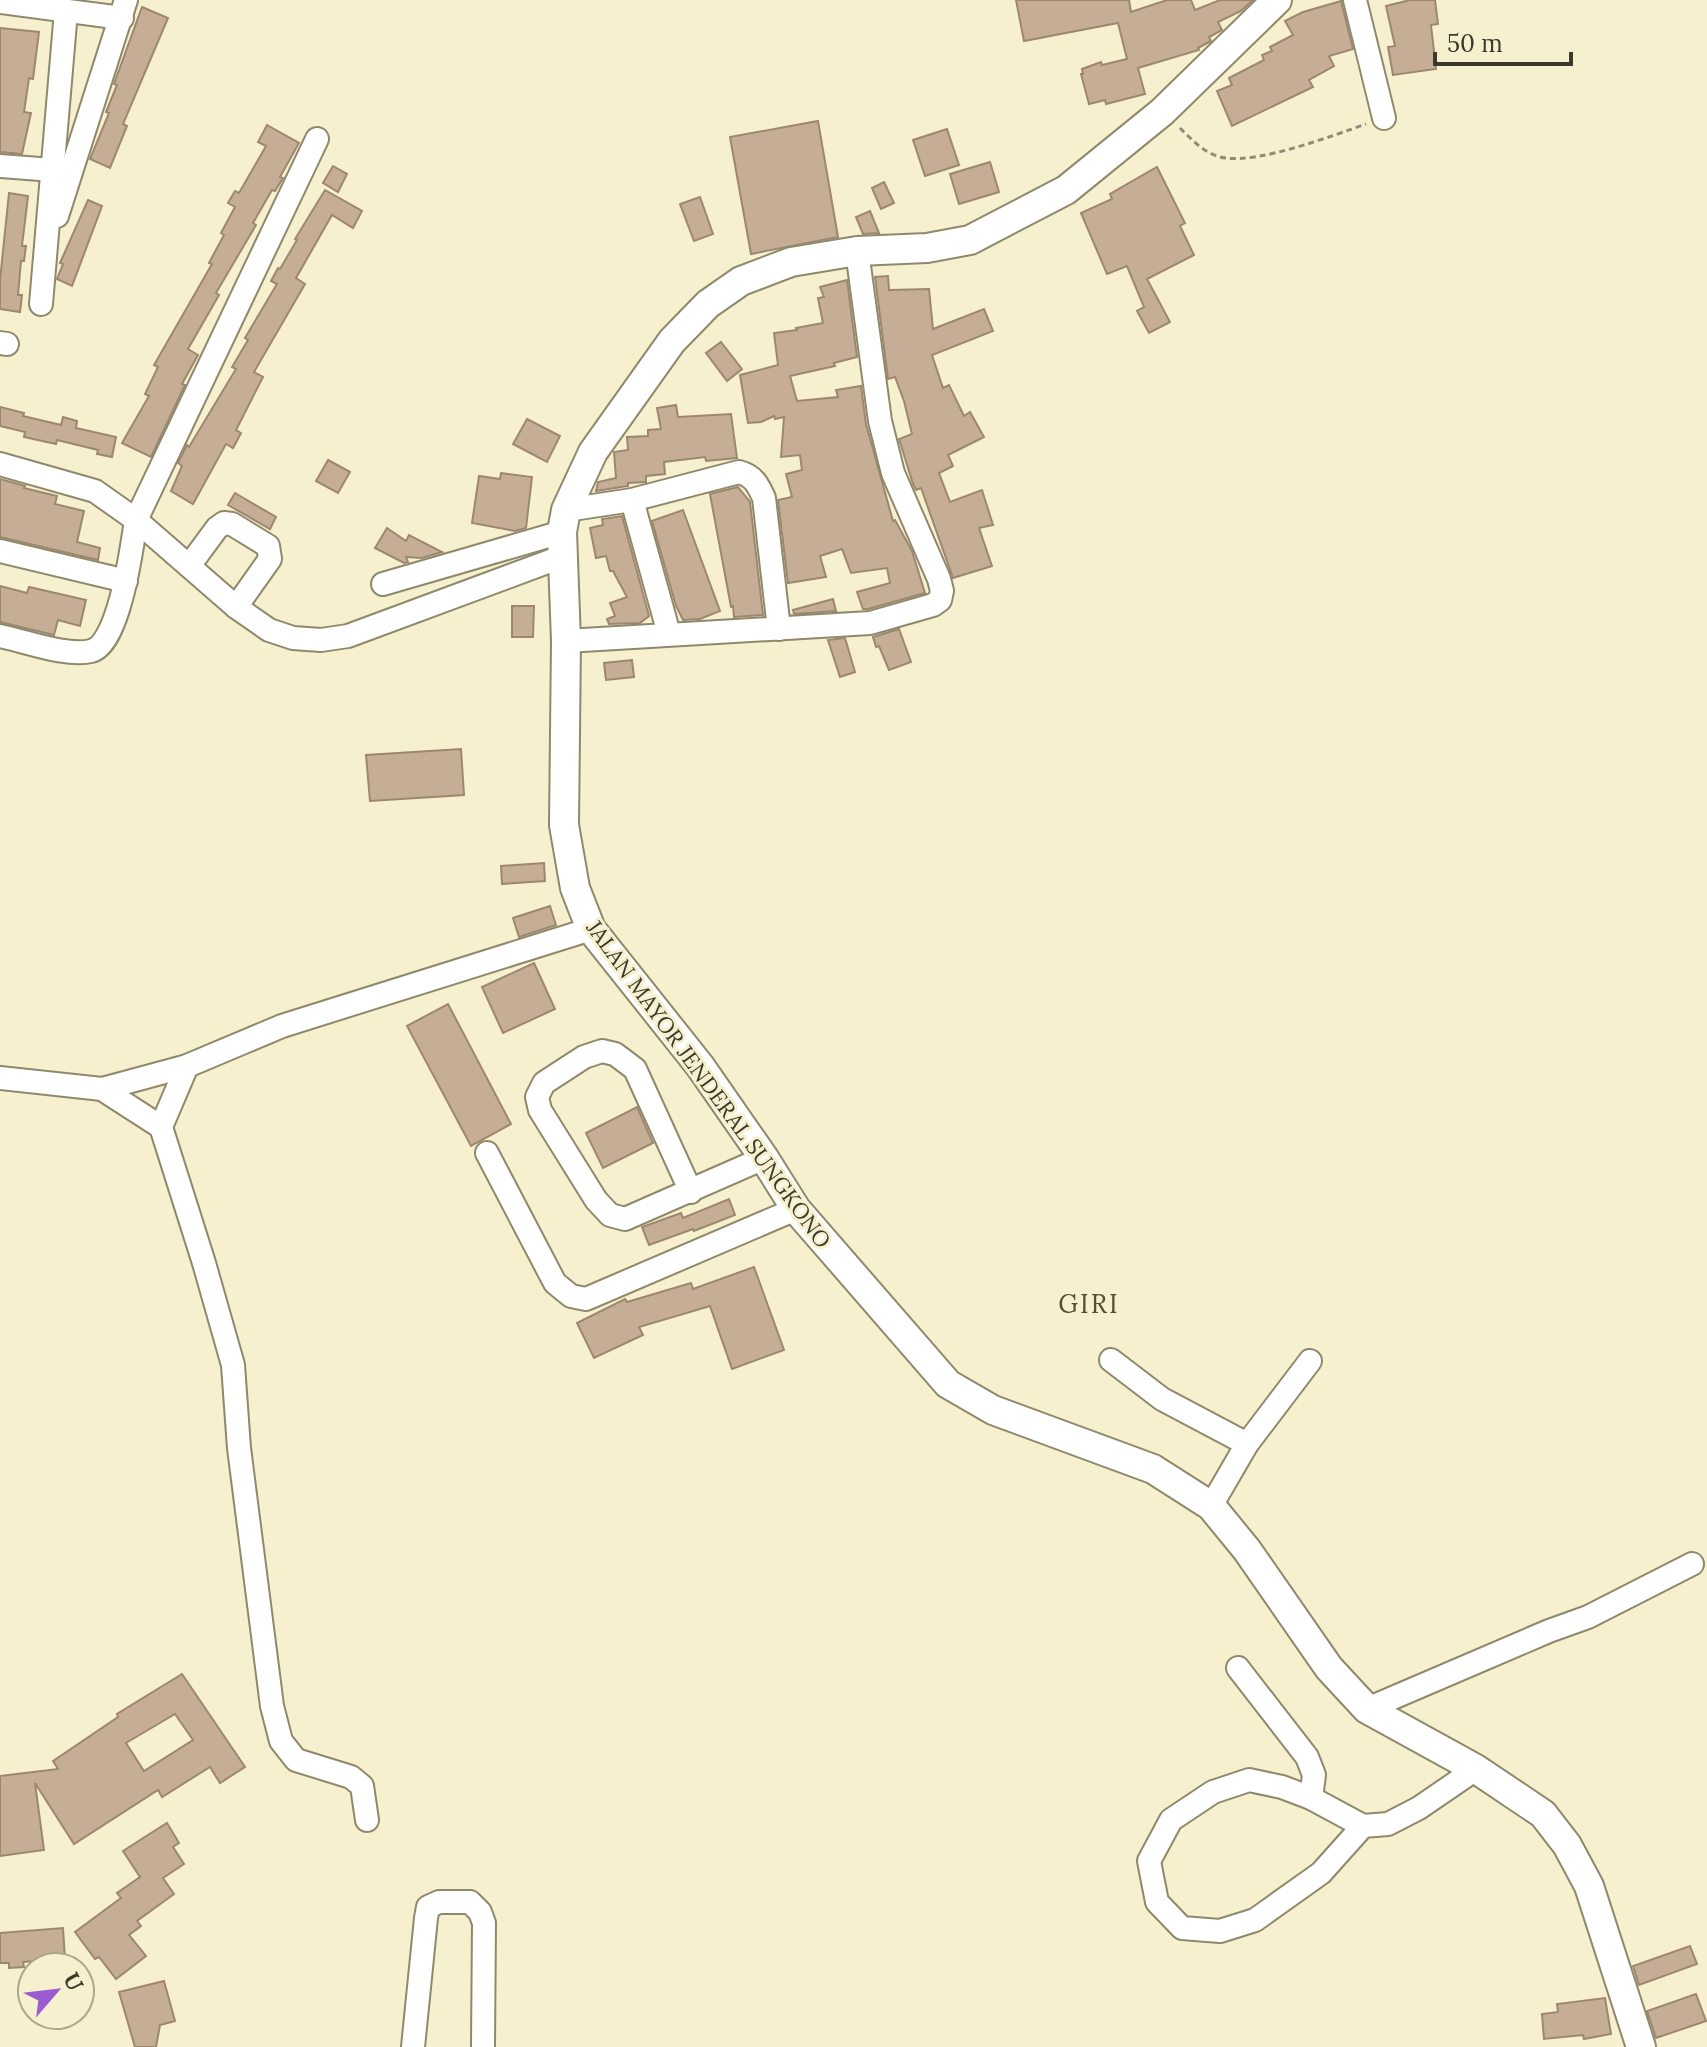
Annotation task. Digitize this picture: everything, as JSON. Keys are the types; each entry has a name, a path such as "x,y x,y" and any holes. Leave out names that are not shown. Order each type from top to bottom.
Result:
{"main road":[{"name":"JALAN MAYOR JENDERAL SUNGKONO","path":"1277,0 1162,112 1066,190 970,240 927,248 857,251 791,262 741,281 708,304 672,341 593,452 563,533 566,641 564,825 575,888 591,929 700,1066 796,1209 948,1384 993,1410 1153,1469 1211,1506 1247,1550 1329,1668 1367,1709 1476,1769 1543,1814 1567,1845 1589,1886 1641,2047"}],"street":[{"path":"1355,0 1384,118"},
{"path":"0,2 66,11 124,9 62,170 44,255 41,304"},
{"path":"62,170 66,11"},
{"path":"0,636 76,653 95,651 107,639 126,581 136,520 317,139"},
{"path":"0,166 62,170"},
{"path":"566,641 870,623 933,605 940,600 942,591 939,579 893,473 880,421 857,251"},
{"path":"0,464 95,491 136,520 236,607 269,630 293,638 321,640 348,636 632,500 739,472 749,474 764,498 779,629"},
{"path":"632,500 669,634"},
{"path":"189,566 224,523 232,524 268,546 270,559 236,607"},
{"path":"383,584 563,533"},
{"path":"0,551 126,581"},
{"path":"0,1078 102,1089 187,1066 282,1026 591,929"},
{"path":"691,1192 635,1069 615,1054 602,1051 584,1057 544,1083 537,1097 540,1110 596,1200 610,1215 625,1219 691,1192 764,1158"},
{"path":"161,1127 187,1066"},
{"path":"102,1089 161,1127 233,1365 239,1448 272,1706 281,1741 296,1760 351,1777 362,1786 367,1820"},
{"path":"487,1153 555,1283 571,1296 586,1299 796,1209"},
{"path":"1111,1360 1162,1399 1247,1444"},
{"path":"1211,1506 1247,1444 1310,1361"},
{"path":"1367,1709 1588,1617 1692,1564"},
{"path":"1238,1668 1307,1757 1314,1775 1311,1798"},
{"path":"1363,1826 1321,1873 1255,1920 1220,1931 1182,1928 1157,1902 1149,1861 1171,1820 1213,1792 1249,1780 1282,1787 1311,1798 1363,1826 1388,1824 1419,1808 1476,1769"},
{"path":"413,2047 428,1907 439,1902 470,1902 480,1912 484,1923 483,2047"}],"path":[{"path":"1162,112 1203,150 1226,158 1264,155 1384,118"}],"building":[{"path":"1016,0 1129,0 1131,12 1167,0 1191,0 1195,10 1220,0 1253,0 1241,11 1218,22 1222,30 1209,37 1211,41 1199,50 1138,68 1145,94 1106,104 1105,100 1089,104 1082,69 1101,62 1102,65 1127,59 1118,23 1024,41"},
{"path":"1410,0 1435,0 1438,24 1431,25 1436,69 1393,75 1388,47 1395,46 1386,6"},
{"path":"1341,1 1353,49 1329,56 1334,66 1309,80 1313,87 1232,126 1217,91 1232,85 1229,78 1264,60 1262,55 1272,51 1270,47 1293,35 1285,21 1303,12"},
{"path":"142,7 168,18 123,124 127,126 110,168 90,159 109,113 106,112 117,85 114,84"},
{"path":"0,28 39,32 33,79 29,78 24,112 31,113 22,154 0,152"},
{"path":"818,121 838,237 751,254 730,137"},
{"path":"267,125 299,143 280,177 283,178 275,191 272,190 253,223 256,225 188,349 198,355 151,457 122,443 149,396 145,394 158,367 154,365 212,264 209,263 224,235 221,233 235,207 228,203 235,191 239,193 266,146 258,142"},
{"path":"947,129 959,165 925,176 913,140"},
{"path":"990,162 999,192 959,204 950,174"},
{"path":"333,166 347,174 338,192 323,183"},
{"path":"1157,167 1185,223 1180,226 1194,255 1147,279 1170,322 1149,333 1137,311 1144,307 1127,266 1107,274 1081,213 1112,199 1110,194"},
{"path":"884,182 894,203 881,209 872,188"},
{"path":"325,190 362,211 353,228 332,215 296,278 305,284 254,372 263,377 236,430 241,433 233,448 226,444 193,504 171,491 182,466 178,463 236,369 232,367 248,340 245,338 277,284 271,281"},
{"path":"9,193 28,196 22,246 26,246 24,261 21,261 18,295 22,295 20,312 0,309"},
{"path":"700,197 713,234 694,241 680,204"},
{"path":"88,200 102,206 72,286 57,279 63,264 60,263"},
{"path":"870,211 879,233 863,234 856,217"},
{"path":"888,276 889,290 929,289 933,329 984,309 993,331 932,355 943,388 949,385 964,416 970,412 984,437 948,455 953,466 939,473 950,502 982,490 993,525 979,528 992,566 953,578 921,488 916,490 913,484 899,439 912,434 895,377 888,379 875,277"},
{"path":"847,280 857,357 834,363 835,366 790,376 797,401 838,397 836,390 861,386 866,424 893,521 912,551 925,593 868,609 863,609 857,592 890,583 887,568 851,573 842,549 820,556 826,577 788,583 778,500 792,497 786,474 802,470 800,455 781,457 784,417 775,419 774,416 761,422 748,423 740,375 778,365 774,333 823,323 818,298 824,297 820,287"},
{"path":"721,342 742,369 727,381 706,353"},
{"path":"676,405 678,417 731,414 737,458 706,461 705,457 664,462 665,474 646,476 646,482 596,491 598,482 616,478 614,452 628,450 627,437 648,436 648,430 661,429 657,408"},
{"path":"0,407 61,425 63,417 77,421 76,428 116,437 112,457 97,454 98,450 57,440 56,444 24,437 25,432 0,426"},
{"path":"527,419 560,436 547,462 513,444"},
{"path":"328,460 350,472 338,493 316,481"},
{"path":"501,473 532,477 526,528 515,531 472,523 479,476 500,479"},
{"path":"0,479 57,496 55,504 84,511 77,542 100,548 98,560 0,537"},
{"path":"738,487 750,502 763,615 734,617 731,607 710,494"},
{"path":"235,493 276,517 270,529 228,505"},
{"path":"683,510 720,611 700,619 683,620 676,606 652,521"},
{"path":"622,516 649,616 640,623 609,624 607,619 615,616 610,603 627,597 613,571 610,571 606,556 596,558 590,528 603,525 602,519"},
{"path":"387,528 406,541 409,535 442,552 422,558 406,557 408,562 404,563 375,548"},
{"path":"0,586 27,593 29,587 86,600 80,626 58,620 54,635 0,622"},
{"path":"833,599 836,611 794,614 793,610"},
{"path":"512,606 534,606 533,637 512,637"},
{"path":"899,629 911,662 889,670 873,637"},
{"path":"845,638 855,672 840,677 828,640"},
{"path":"632,660 634,677 606,680 604,663"},
{"path":"461,749 464,795 370,801 366,755"},
{"path":"544,863 545,881 502,884 501,866"},
{"path":"550,906 556,925 519,937 513,918"},
{"path":"534,963 555,1009 503,1033 482,987"},
{"path":"448,1004 511,1124 471,1146 407,1026"},
{"path":"637,1107 653,1143 603,1168 586,1133"},
{"path":"729,1199 735,1215 649,1245 642,1227 681,1213 683,1218"},
{"path":"754,1267 784,1350 732,1369 710,1306 639,1327 643,1335 594,1358 577,1323 625,1299 627,1302 691,1283 693,1289"},
{"path":"182,1674 245,1767 220,1783 210,1767 162,1797 158,1790 74,1844 35,1783 44,1850 0,1856 0,1776 58,1769 53,1761 118,1717 117,1714","holes":["175,1714 193,1740 144,1771 126,1743"]},
{"path":"167,1823 179,1843 173,1847 184,1864 163,1878 174,1894 137,1921 141,1926 129,1935 146,1956 116,1979 99,1957 96,1958 96,1951 89,1951 75,1932 121,1898 117,1893 140,1877 123,1851"},
{"path":"63,1928 64,1951 16,1951 16,1968 9,1968 9,1963 0,1963 0,1933"},
{"path":"1690,1946 1697,1964 1639,1985 1633,1966"},
{"path":"164,1981 175,2021 160,2025 156,2047 135,2047 119,1992"},
{"path":"1696,1994 1706,2021 1656,2038 1647,2011"},
{"path":"1605,1998 1611,2034 1584,2039 1583,2035 1544,2039 1542,2014 1558,2012 1557,2004"}],"district":[{"name":"GIRI","path":"1089,1303"}]}
